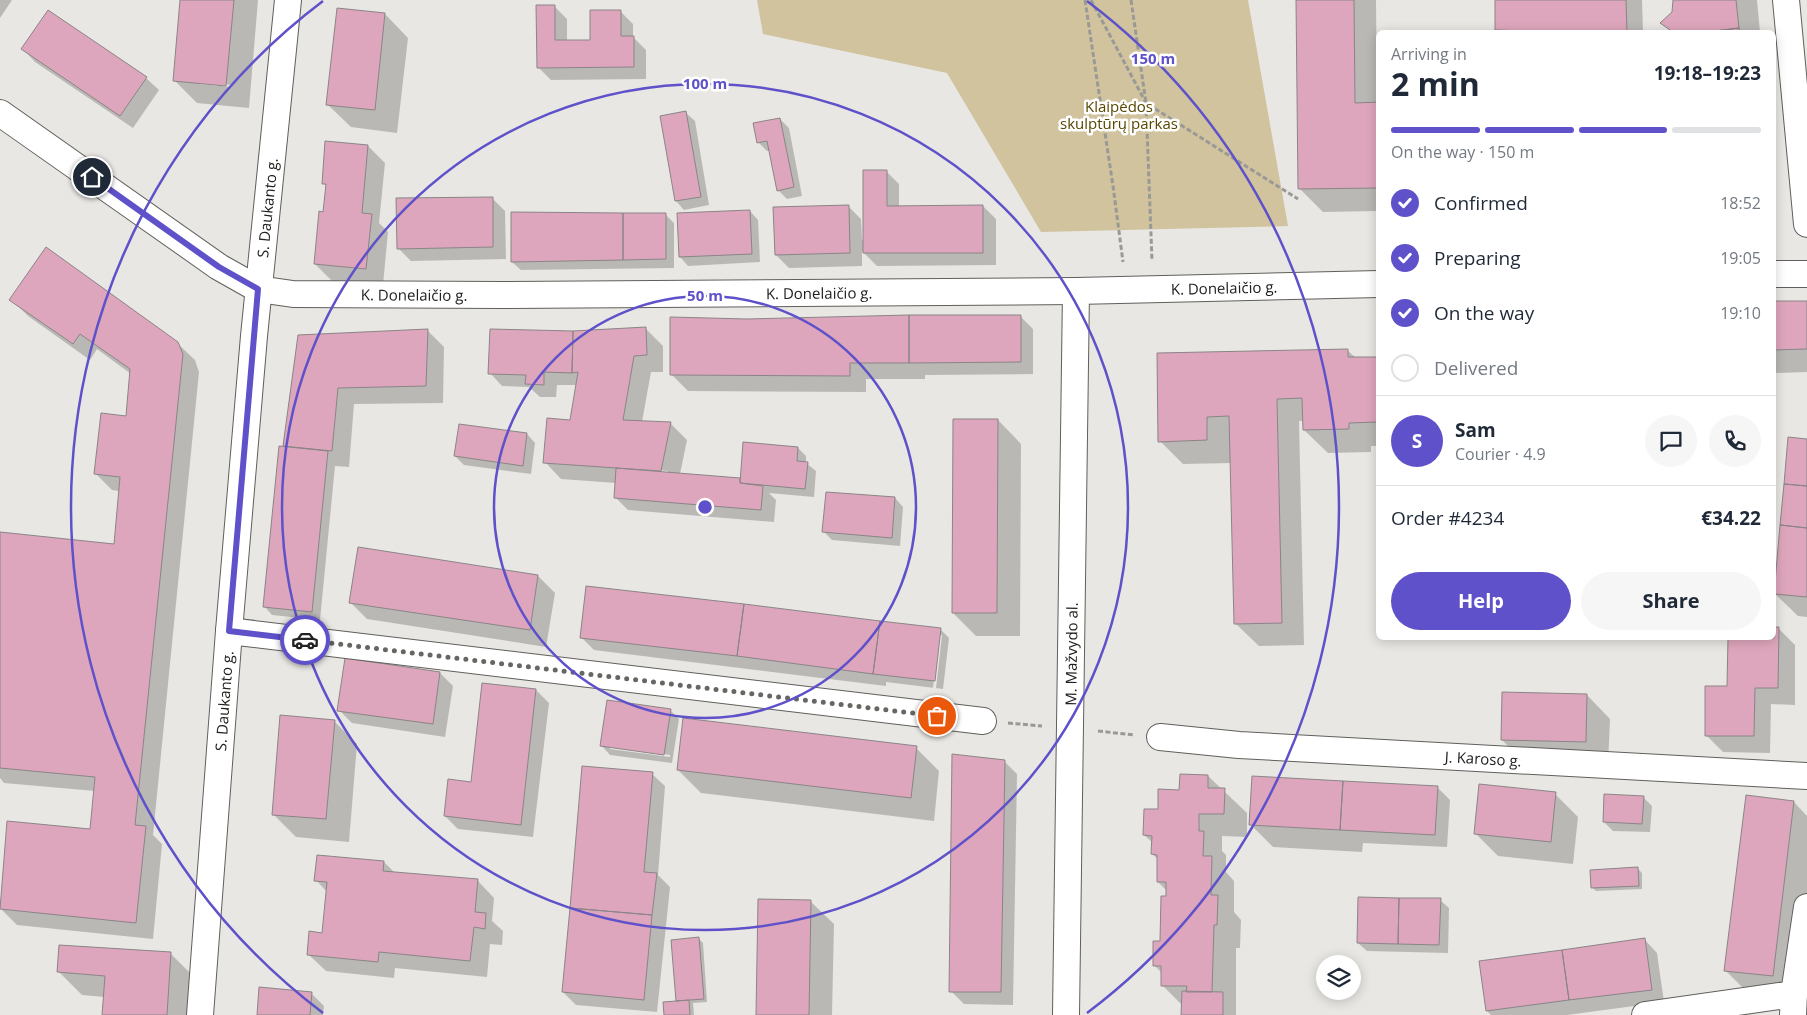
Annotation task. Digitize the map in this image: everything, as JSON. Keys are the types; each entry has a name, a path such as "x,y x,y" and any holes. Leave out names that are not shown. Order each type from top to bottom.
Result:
{"street":[{"name":"S. Daukanto g.","path":"200,1015 229,631 258,289 288,0"},
{"path":"1786,0 1807,224"},
{"path":"0,113 219,267 258,289"},
{"path":"1776,274 1807,274"},
{"name":"K. Donelaičio g.","path":"258,289 293,294 501,295 1076,292 1376,284"},
{"name":"M. Mažvydo al.","path":"1066,1015 1076,292"},
{"path":"229,631 983,721"},
{"name":"J. Karoso g.","path":"1160,737 1239,745 1807,776"},
{"path":"1645,1015 1794,1004 1807,907"}],"path":[{"path":"1086,0 1114,186 1126,290"},
{"path":"1091,0 1146,103 1298,200"},
{"path":"1131,0 1146,103 1153,290"}],"green space":[{"name":"Klaipėdos skulptūrų parkas","path":"757,0 1248,0 1288,226 1041,232 947,73 763,34"}],"building":[{"path":"180,0 234,0 226,86 173,81"},
{"path":"1296,0 1354,0 1355,103 1376,102 1376,188 1298,189"},
{"path":"1495,0 1626,0 1627,30 1495,30"},
{"path":"1673,0 1736,0 1739,28 1723,30 1670,30 1660,23 1672,12"},
{"path":"536,5 555,5 555,40 590,40 590,10 621,10 621,36 634,36 634,67 537,68"},
{"path":"337,8 385,13 375,110 326,105"},
{"path":"48,10 147,77 120,116 21,49"},
{"path":"1739,28 1740,30 1723,30"},
{"path":"686,111 701,197 675,201 660,116"},
{"path":"780,118 794,187 777,191 767,141 757,143 753,123"},
{"path":"325,141 368,145 362,213 372,214 366,269 314,264 319,211 323,212 326,184 322,184"},
{"path":"863,170 887,170 887,206 983,205 983,253 863,253"},
{"path":"493,197 493,247 397,249 396,198"},
{"path":"849,205 850,253 775,255 773,207"},
{"path":"750,210 752,254 679,257 677,213"},
{"path":"511,212 623,213 623,260 511,262"},
{"path":"623,213 666,213 666,259 623,260"},
{"path":"46,247 178,342 183,354 135,825 146,826 136,923 0,909 7,821 90,829 95,777 0,768 0,532 114,544 120,477 94,474 101,413 126,416 130,369 80,334 73,344 9,300"},
{"path":"1776,301 1807,301 1807,349 1776,350"},
{"path":"909,315 909,363 850,363 850,376 670,375 670,317 747,319"},
{"path":"909,315 1021,315 1021,362 909,363"},
{"path":"646,327 647,355 634,356 623,420 671,422 661,471 543,463 547,418 570,420 578,372 572,373 573,331"},
{"path":"428,329 426,386 338,388 332,451 283,446 298,335"},
{"path":"490,329 573,331 572,373 544,372 544,385 525,384 526,375 488,374"},
{"path":"1348,349 1348,357 1376,357 1376,422 1349,423 1349,429 1303,430 1302,398 1277,399 1282,623 1234,624 1229,416 1207,417 1207,440 1158,442 1157,353"},
{"path":"953,419 998,419 997,613 952,613"},
{"path":"459,424 527,433 523,466 454,456"},
{"path":"1788,437 1807,439 1807,486 1784,484"},
{"path":"743,442 798,447 797,461 808,462 805,489 740,483"},
{"path":"279,446 328,451 312,612 263,607"},
{"path":"616,468 740,478 740,483 763,486 761,510 614,498"},
{"path":"1784,484 1807,486 1807,528 1780,525"},
{"path":"826,492 895,497 892,538 822,532"},
{"path":"1780,525 1807,528 1807,597 1776,594"},
{"path":"358,547 538,575 530,630 349,603"},
{"path":"586,586 744,604 737,656 580,638"},
{"path":"744,604 880,621 873,674 737,656"},
{"path":"880,621 941,628 935,681 873,674"},
{"path":"1776,627 1779,627 1778,688 1755,688 1754,736 1705,736 1705,686 1727,686 1728,640 1776,640"},
{"path":"345,658 440,672 433,724 337,711"},
{"path":"482,683 536,689 521,825 444,816 448,779 471,782"},
{"path":"1502,692 1587,694 1586,742 1501,740"},
{"path":"607,700 671,709 664,755 600,746"},
{"path":"280,715 335,720 326,819 272,815"},
{"path":"683,718 917,746 911,798 677,770"},
{"path":"952,754 1005,760 1001,992 949,992"},
{"path":"582,766 653,772 644,872 657,873 652,915 570,908"},
{"path":"1180,774 1208,775 1208,788 1225,788 1224,814 1199,814 1199,831 1204,831 1203,856 1212,856 1211,895 1218,895 1217,925 1214,925 1212,992 1186,992 1187,986 1161,986 1161,966 1153,966 1153,941 1160,941 1161,896 1166,896 1166,882 1157,882 1157,855 1151,854 1152,836 1143,835 1144,809 1158,809 1158,789 1179,790"},
{"path":"1252,776 1343,781 1340,830 1249,825"},
{"path":"1343,781 1438,786 1435,835 1340,830"},
{"path":"1479,784 1556,792 1551,842 1474,834"},
{"path":"1604,794 1644,796 1642,824 1603,822"},
{"path":"1746,795 1794,801 1773,976 1724,971"},
{"path":"317,855 384,861 383,871 478,879 475,912 486,913 485,929 474,927 470,961 379,952 378,962 307,955 309,931 322,933 327,882 314,881"},
{"path":"1638,867 1639,886 1591,888 1590,870"},
{"path":"1358,897 1399,898 1398,944 1357,943"},
{"path":"1399,898 1441,898 1439,945 1398,944"},
{"path":"758,899 811,900 809,1015 756,1015"},
{"path":"570,908 652,915 644,1000 562,992"},
{"path":"699,937 704,999 676,1001 671,940"},
{"path":"1645,938 1652,990 1569,1000 1562,950"},
{"path":"59,945 171,952 167,1015 102,1015 105,976 57,972"},
{"path":"1562,950 1569,1000 1486,1011 1479,961"},
{"path":"259,987 312,992 310,1015 257,1015"},
{"path":"1182,991 1223,992 1223,1015 1181,1015"},
{"path":"689,1000 690,1015 664,1015 663,1002"}],"way so far":[{"path":"305,640 937,716"}],"route":[{"path":"92,177 219,267 258,289 229,631 305,640"}]}
